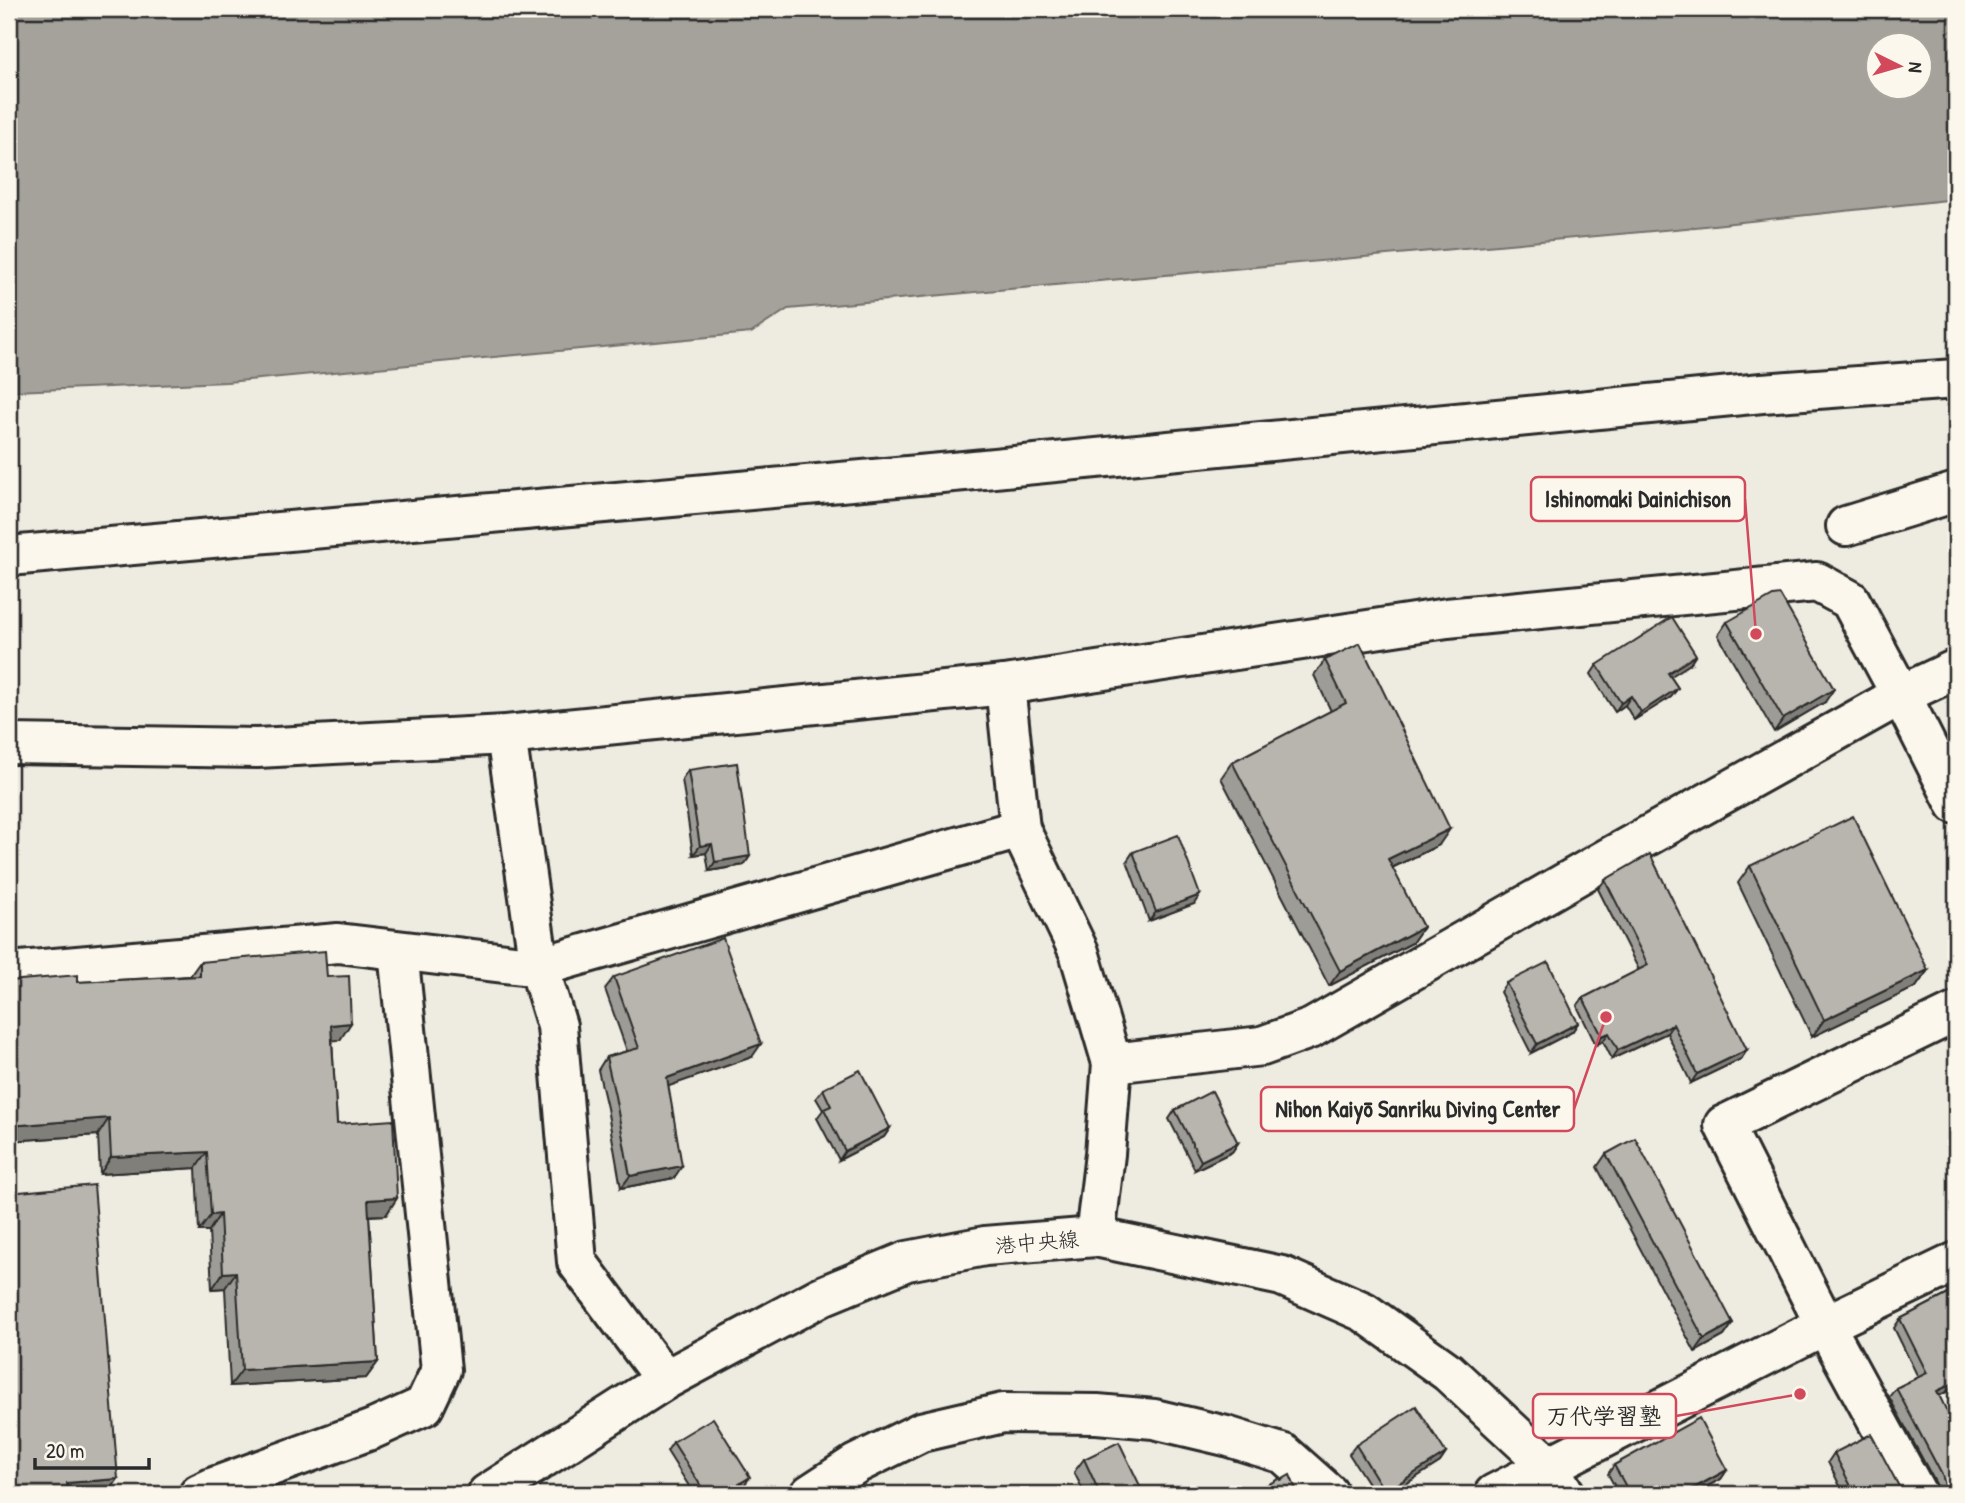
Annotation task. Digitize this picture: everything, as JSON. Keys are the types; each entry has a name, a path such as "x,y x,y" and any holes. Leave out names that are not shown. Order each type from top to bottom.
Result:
{"street":[{"path":"9,556 977,470 1762,393 1956,379"},
{"path":"1846,526 1956,492"},
{"path":"9,744 257,748 506,735 1005,685 1447,618 1817,582 1850,600 1956,804"},
{"path":"1112,1063 1262,1046 1312,1028 1608,858 1901,695 1956,668"},
{"path":"1005,685 1020,829 1079,952 1112,1063 1095,1237"},
{"path":"506,735 539,967 557,1026 577,1262 665,1380"},
{"path":"9,972 338,943 539,967 1020,829"},
{"path":"199,1494 373,1429 425,1406 441,1370 398,951"},
{"path":"1917,1494 1825,1325 1724,1125 1956,1012"},
{"name":"港中央線","path":"487,1494 665,1380 822,1296 907,1261 985,1246 1095,1237 1282,1276 1364,1312 1448,1372 1556,1480"},
{"path":"1494,1494 1556,1480 1825,1325 1956,1262"},
{"path":"810,1494 856,1464 921,1432 1003,1413 1154,1419 1226,1436 1284,1454 1329,1494"}],"shaded area":[{"path":"9,9 1956,9 1956,199 1686,228 788,309 751,333 227,382 9,391"}],"building":[{"path":"1780,595 1834,689 1783,719 1727,622 1773,596"},
{"path":"1672,617 1696,655 1668,673 1678,688 1641,712 1631,696 1621,703 1597,665"},
{"path":"1360,643 1450,829 1388,859 1423,927 1340,971 1232,762 1346,703 1325,660"},
{"path":"737,763 750,856 715,862 712,844 700,846 688,770"},
{"path":"1853,816 1928,970 1824,1020 1750,866"},
{"path":"1178,835 1200,895 1156,912 1133,852"},
{"path":"1650,854 1747,1050 1697,1074 1673,1024 1618,1050 1609,1033 1602,1036 1583,998 1648,965 1605,880"},
{"path":"723,938 761,1044 667,1078 682,1166 630,1176 606,1057 639,1048 614,977"},
{"path":"325,951 327,977 349,976 351,1023 331,1025 337,1124 393,1120 397,1198 368,1200 378,1362 242,1370 236,1272 223,1273 220,1214 211,1215 207,1152 111,1157 109,1118 9,1126 9,981 78,975 78,982 200,976 200,962"},
{"path":"1548,962 1578,1023 1537,1044 1506,983"},
{"path":"860,1070 890,1128 845,1151 824,1109 831,1106 823,1089"},
{"path":"1212,1091 1238,1143 1201,1161 1175,1110"},
{"path":"1635,1138 1733,1323 1704,1339 1606,1154"},
{"path":"94,1185 118,1479 67,1483 68,1494 9,1494 9,1193"},
{"path":"1956,1290 1956,1382 1937,1391 1956,1430 1956,1494 1946,1494 1942,1475 1896,1388 1927,1373 1900,1319"},
{"path":"1416,1406 1446,1453 1385,1492 1356,1445"},
{"path":"713,1418 750,1477 723,1494 706,1494 673,1442"},
{"path":"1699,1418 1727,1470 1683,1494 1630,1494 1614,1465"},
{"path":"1871,1434 1903,1494 1855,1494 1834,1453"},
{"path":"1119,1442 1144,1494 1100,1494 1084,1459"},
{"path":"1290,1475 1298,1494 1252,1493 1280,1478 1281,1480"}],"place":[{"name":"Ishinomaki Dainichison","path":"1756,634"},
{"name":"Nihon Kaiyō Sanriku Diving Center","path":"1606,1017"},
{"name":"万代学習塾","path":"1800,1394"}]}
